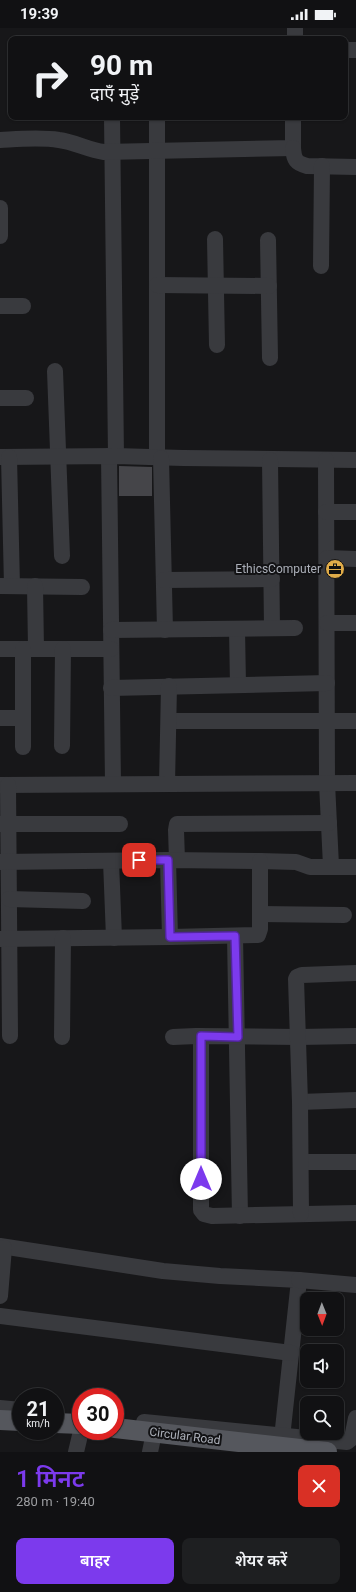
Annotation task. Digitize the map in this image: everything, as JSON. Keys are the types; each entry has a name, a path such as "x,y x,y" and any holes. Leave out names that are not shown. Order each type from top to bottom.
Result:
{"main road":[{"path":"0,1420 12,1421"},
{"name":"Circular Road","path":"124,1429 289,1446 327,1452"}],"street":[{"path":"112,120 111,649 113,784"},
{"path":"157,120 159,457 165,630"},
{"path":"293,120 294,158 296,161 307,166 356,167"},
{"path":"0,140 58,140 72,142 96,151 294,148"},
{"path":"321,266 322,166"},
{"path":"0,208 0,236"},
{"path":"215,239 217,345"},
{"path":"268,240 270,358"},
{"path":"157,285 269,286"},
{"path":"0,306 23,306"},
{"path":"55,371 62,556"},
{"path":"0,398 26,398"},
{"path":"82,587 6,586 4,457 112,456 270,460 356,460"},
{"path":"270,460 272,628"},
{"path":"326,460 327,783 331,866"},
{"path":"326,512 356,512"},
{"path":"327,558 356,558"},
{"path":"164,580 272,579"},
{"path":"23,747 23,718 35,586"},
{"path":"327,623 356,623"},
{"path":"111,630 295,628"},
{"path":"238,629 238,685"},
{"path":"0,649 111,649"},
{"path":"62,746 63,649"},
{"path":"112,688 327,683"},
{"path":"167,784 169,686"},
{"path":"0,718 23,718"},
{"path":"169,722 356,721"},
{"path":"10,1036 4,938 9,899 4,862 4,785 356,783"},
{"path":"170,937 172,860 177,824 329,823"},
{"path":"4,824 120,824"},
{"path":"4,862 172,860 260,861 296,862 310,867 356,867"},
{"path":"111,861 114,938"},
{"path":"4,938 114,938 258,935 260,929 260,861"},
{"path":"9,899 83,901"},
{"path":"260,914 344,915"},
{"path":"235,936 240,1216"},
{"path":"62,938 62,1037"},
{"path":"301,1214 299,1038 296,977 302,975 356,974"},
{"path":"201,1036 201,1210 204,1214 207,1216 240,1216 356,1213"},
{"path":"173,1037 201,1036 299,1038 356,1036"},
{"path":"300,1102 356,1100"},
{"path":"301,1162 356,1162"},
{"path":"0,1296 2,1247 163,1271 356,1285"},
{"path":"289,1446 291,1353 299,1280"},
{"path":"0,1316 291,1353"},
{"path":"0,1408 12,1409"},
{"path":"124,1420 289,1446 347,1442 352,1438 356,1418"},
{"path":"150,1452 154,1433"},
{"path":"76,1452 79,1440"}],"building":[{"path":"119,466 152,467 152,496 119,496"}],"place":[{"name":"EthicsComputer","path":"335,569"}],"route":[{"path":"139,860 168,860 170,937 235,936 238,1037 201,1036 201,1179"}]}
